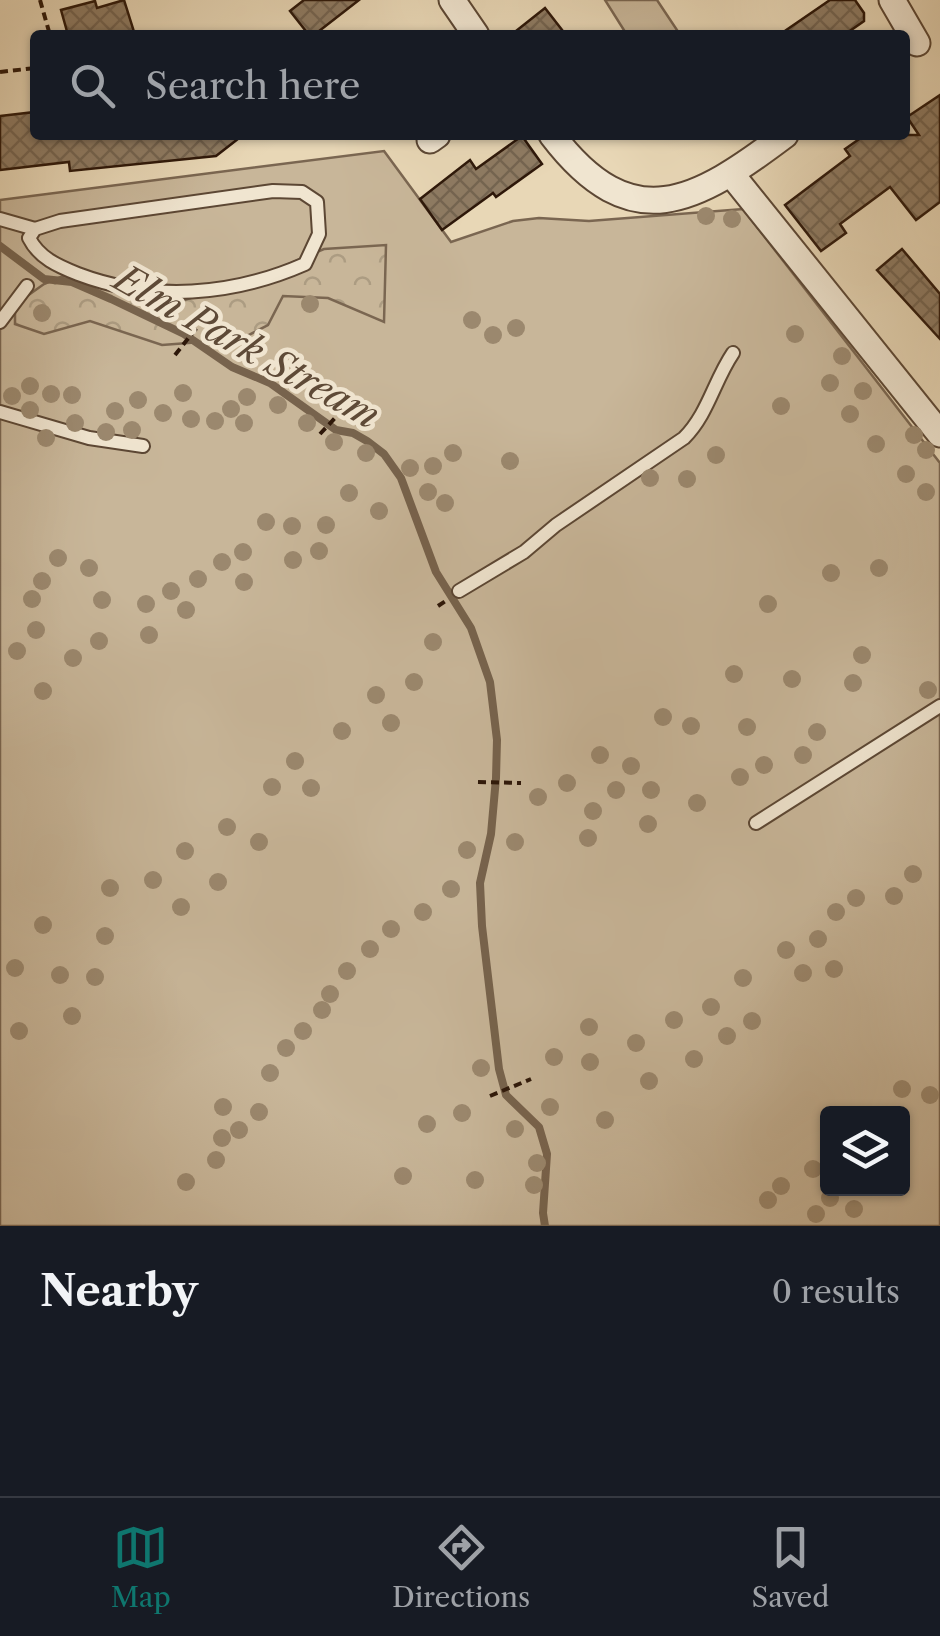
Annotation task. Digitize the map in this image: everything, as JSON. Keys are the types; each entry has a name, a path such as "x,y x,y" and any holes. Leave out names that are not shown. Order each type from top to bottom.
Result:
{"street":[{"path":"452,0 473,30"},
{"path":"892,0 904,30"},
{"path":"911,47 940,30"},
{"path":"556,140 573,163 606,189 635,198 662,200 688,196 732,175 779,140"},
{"path":"732,175 940,434"}],"lane":[{"path":"0,219 35,229 60,221 273,191 302,192 317,202 320,234 305,264 278,276 185,294 148,294 61,268 36,252 30,238 35,229"},
{"path":"0,322 27,286"},
{"path":"459,592 524,552 556,525 684,438 698,423 718,375 733,354"},
{"path":"0,412 89,438 143,446"},
{"path":"756,823 940,706"}],"path":[{"path":"40,0 49,30"},
{"path":"0,72 30,69"},
{"path":"175,356 203,320"},
{"path":"320,434 336,417"},
{"path":"478,782 521,783"},
{"path":"490,1096 531,1078"}],"green space":[{"path":"605,0 657,0 677,30 624,30"},
{"path":"384,151 451,242 513,221 539,218 589,221 743,209 940,463 940,1226 0,1226 0,200"},
{"path":"386,245 384,322 328,298 283,296 268,325 241,339 162,345 90,321 44,334 15,324 15,311 23,299 65,275 130,297 178,302 256,278 324,249"}],"building":[{"path":"124,0 133,30 67,30 61,10 95,1 97,8"},
{"path":"304,0 359,0 320,30 305,30 290,11"},
{"path":"830,0 855,0 864,13 864,21 851,30 786,30"},
{"path":"545,8 562,30 517,30"},
{"path":"940,95 940,202 916,220 890,187 840,224 846,233 821,251 785,205 850,156 845,149 858,140 910,140 910,135 919,135 910,115"},
{"path":"30,113 30,140 237,140 216,156 70,171 69,162 0,170 0,116"},
{"path":"516,140 525,140 542,164 442,230 420,199 470,160 476,169"},
{"path":"902,249 940,294 940,339 877,270"}],"waterway":[{"name":"Elm Park Stream","path":"0,246 44,279 72,282 111,299 184,334 232,367 270,383 336,430 367,441 384,454 401,478 436,572 471,628 490,682 497,740 496,778 491,834 480,883 482,926 499,1069 506,1095 539,1127 547,1154 545,1226"}]}
